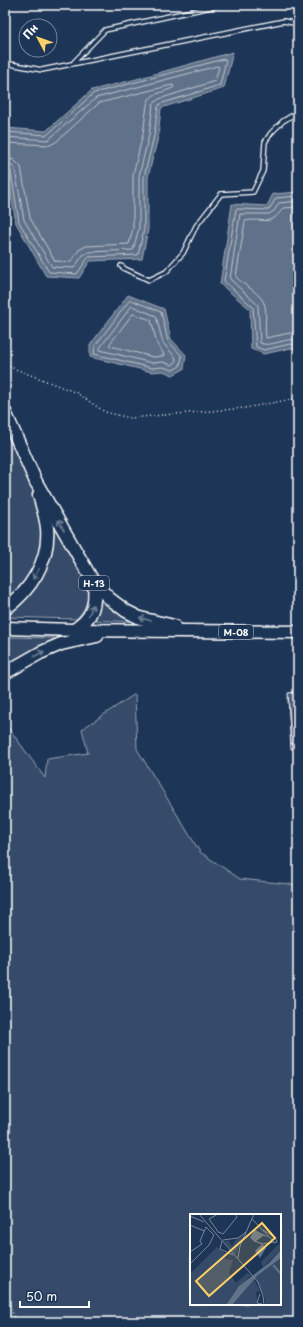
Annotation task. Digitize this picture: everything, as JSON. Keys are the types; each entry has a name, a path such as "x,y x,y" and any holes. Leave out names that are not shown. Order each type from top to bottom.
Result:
{"main road":[{"name":"Н-13","path":"5,412 36,482 94,583 110,599 126,611 140,618 196,631"},
{"name":"Н-13","path":"5,609 27,588 38,572 43,560 46,547 47,528 36,482"},
{"name":"Н-13","path":"74,630 84,624 94,607 94,583"},
{"name":"М-08","path":"5,628 118,631 298,632"},
{"path":"5,673 40,653 61,644 118,631"}],"lane":[{"path":"73,63 105,30 220,5"},
{"path":"5,63 42,70 284,21 298,24"},
{"path":"121,266 125,270 149,280 166,272 183,253 196,226 221,194 253,192 263,171 265,142 282,121 298,112"}],"path":[{"path":"5,365 76,393 105,412 130,418 245,408 298,398"},
{"path":"5,1294 16,1322"}],"shaded area":[{"path":"5,430 32,487 41,516 43,539 32,575 5,604"},
{"path":"51,526 55,526 86,581 88,597 83,611 76,619 5,617 38,580"},
{"path":"99,593 138,622 91,620"},
{"path":"5,637 54,638 5,669"},
{"path":"135,694 137,749 200,852 240,879 298,885 298,1322 5,1322 5,723 45,778 47,759 88,753 82,729"}],"water":[{"path":"233,52 224,88 161,108 158,137 148,177 148,229 142,259 90,261 79,278 46,276 16,223 5,161 5,128 46,131 92,90"},
{"path":"298,192 298,350 291,348 264,354 251,349 250,309 220,284 232,204 267,206 273,194"},
{"path":"128,295 164,309 171,339 186,355 184,369 173,375 163,371 152,372 90,357 90,345"}],"building":[{"path":"298,692 298,743 291,744 288,693"},
{"path":"297,756 298,756 298,778"}]}
